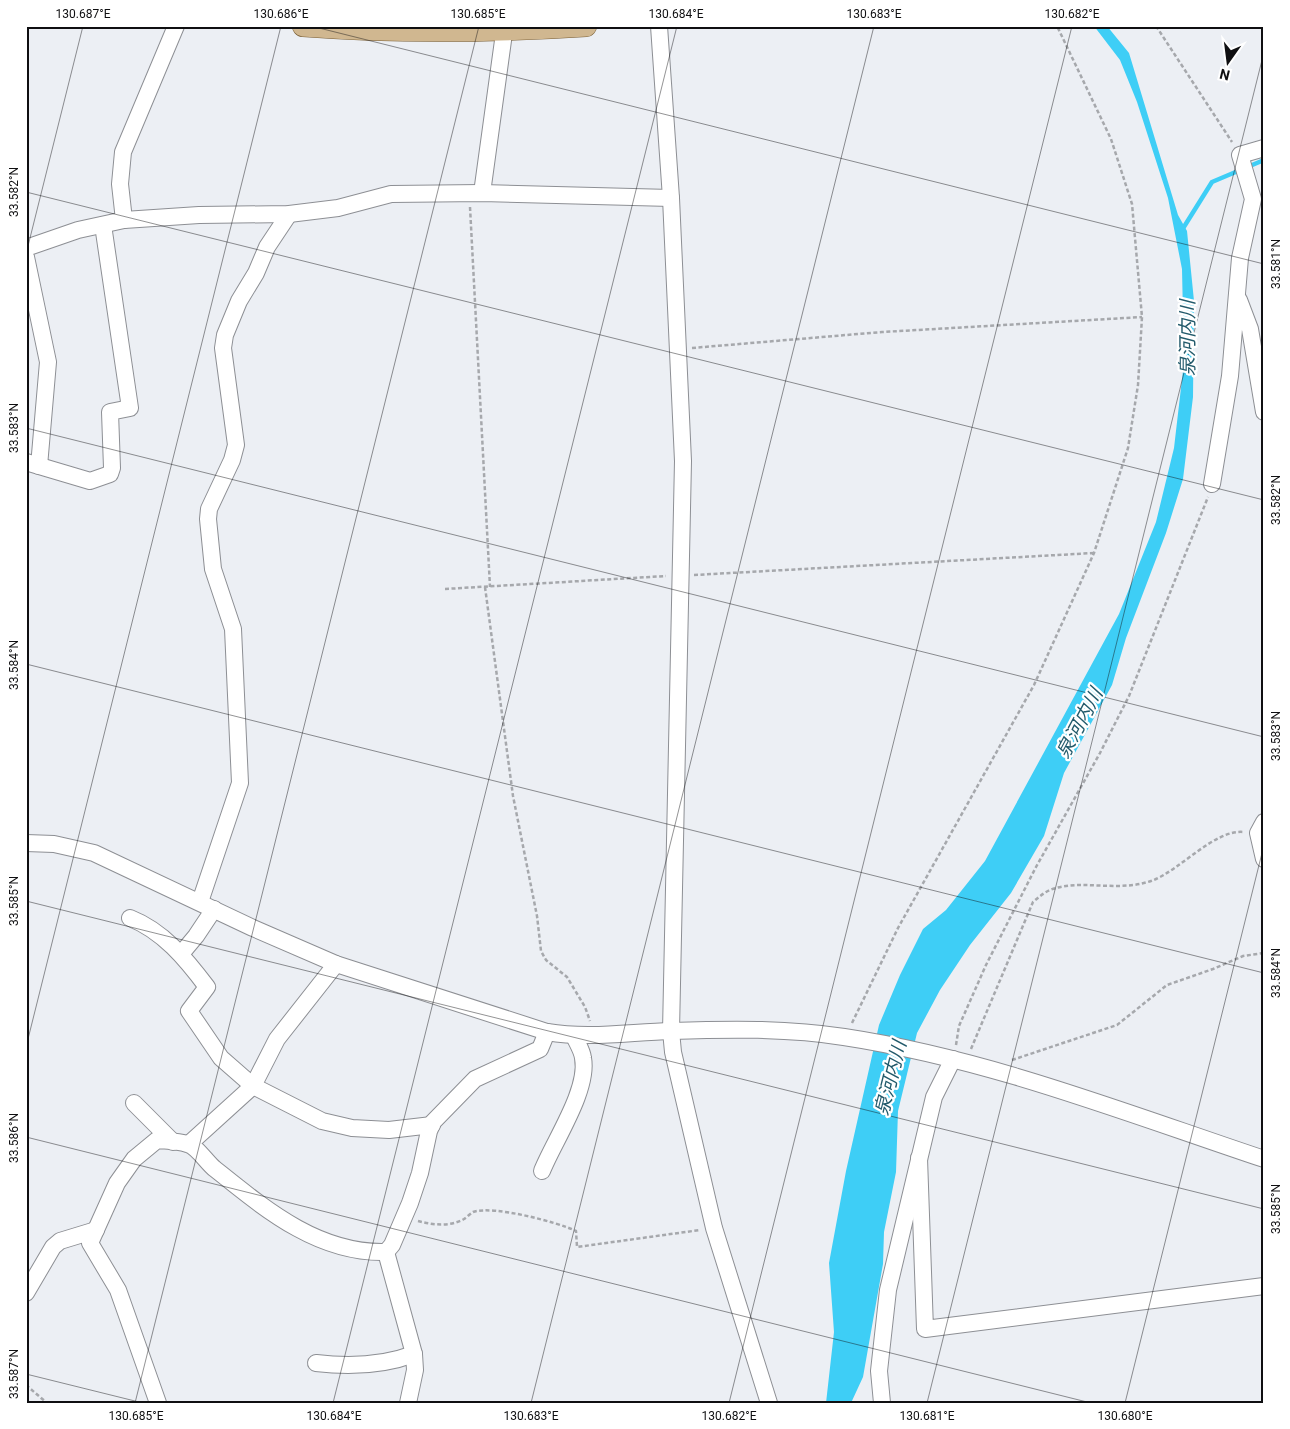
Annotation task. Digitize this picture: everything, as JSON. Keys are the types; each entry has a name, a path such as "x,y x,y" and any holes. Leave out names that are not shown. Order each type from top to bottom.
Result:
{"main road":[{"path":"303,26 337,29 505,29 586,26"}],"street":[{"path":"124,220 120,184 123,152 176,26"},
{"path":"659,26 671,198 683,461 671,1031 673,1052 714,1228 769,1403"},
{"path":"476,193 505,29"},
{"path":"1212,484 1230,376 1240,258 1258,205 1241,157 1264,148"},
{"path":"26,248 103,224 124,220 198,215 289,214 338,208 391,194 476,193 671,198"},
{"path":"180,954 196,936 207,905 240,783 233,629 213,569 208,519 208,509 232,460 236,445 223,348 225,335 239,301 256,273 267,246 289,214"},
{"path":"26,257 33,324 48,362 33,464 90,481 110,474 112,468 110,412 130,408 103,224"},
{"path":"1237,295 1250,329 1264,412"},
{"path":"1261,827 1264,859"},
{"path":"26,842 54,844 94,853 336,964 547,1032 574,1036 595,1036 671,1031 765,1030 849,1038 960,1060 989,1068 1264,1159"},
{"path":"130,918 155,931 180,954 207,987 189,1011 221,1058 253,1086 322,1121 352,1128 389,1130 432,1125"},
{"path":"158,1403 118,1290 90,1243 117,1183 134,1159 157,1140 181,1143 253,1086 278,1039 336,964"},
{"path":"134,1103 210,1166 285,1222 308,1235 347,1247 369,1252 386,1252 392,1245 420,1173 432,1125 441,1113 475,1079 540,1049 547,1032"},
{"path":"542,1171 553,1144 572,1112 581,1085 583,1058 574,1036"},
{"path":"882,1403 879,1371 888,1290 934,1098 960,1060"},
{"path":"919,1158 925,1329 1264,1286"},
{"path":"26,1293 53,1247 60,1241 96,1230"},
{"path":"386,1252 414,1354 415,1370 408,1403"},
{"path":"316,1363 341,1366 368,1364 396,1361 414,1354"}],"path":[{"path":"849,1038 898,928 1034,685 1094,553 1128,448 1138,385 1142,317 1132,204 1124,174 1111,139 1057,26"},
{"path":"1156,26 1241,157"},
{"path":"476,193 490,587"},
{"path":"678,349 882,332 1142,317"},
{"path":"960,1060 959,1026 986,965 1036,867 1100,753 1129,696 1196,530 1212,484"},
{"path":"445,589 1094,553"},
{"path":"485,587 513,796 537,916 541,951 546,960 567,978 585,1007 595,1036"},
{"path":"960,1060 1033,902 1043,894 1056,888 1115,888 1152,881 1222,836 1261,827"},
{"path":"989,1068 1117,1025 1167,985 1243,956 1264,954"},
{"path":"404,1217 436,1225 464,1220 473,1212 518,1214 562,1224 576,1231 577,1247 714,1228"},
{"path":"26,1385 47,1403"}],"water":[{"name":"泉河内川","path":"1094,26 1107,26 1129,53 1178,215 1187,231 1194,301 1193,397 1183,479 1166,533 1126,638 1112,685 1064,773 1044,836 1011,893 970,945 940,990 917,1033 898,1111 896,1172 884,1232 883,1264 863,1377 851,1403 826,1403 834,1332 829,1263 846,1171 879,1025 900,975 923,929 946,910 985,861 1119,614 1156,522 1174,448 1184,362 1182,269 1168,198 1137,102 1120,60"}],"waterway":[{"path":"1182,230 1212,182 1264,160"}]}
